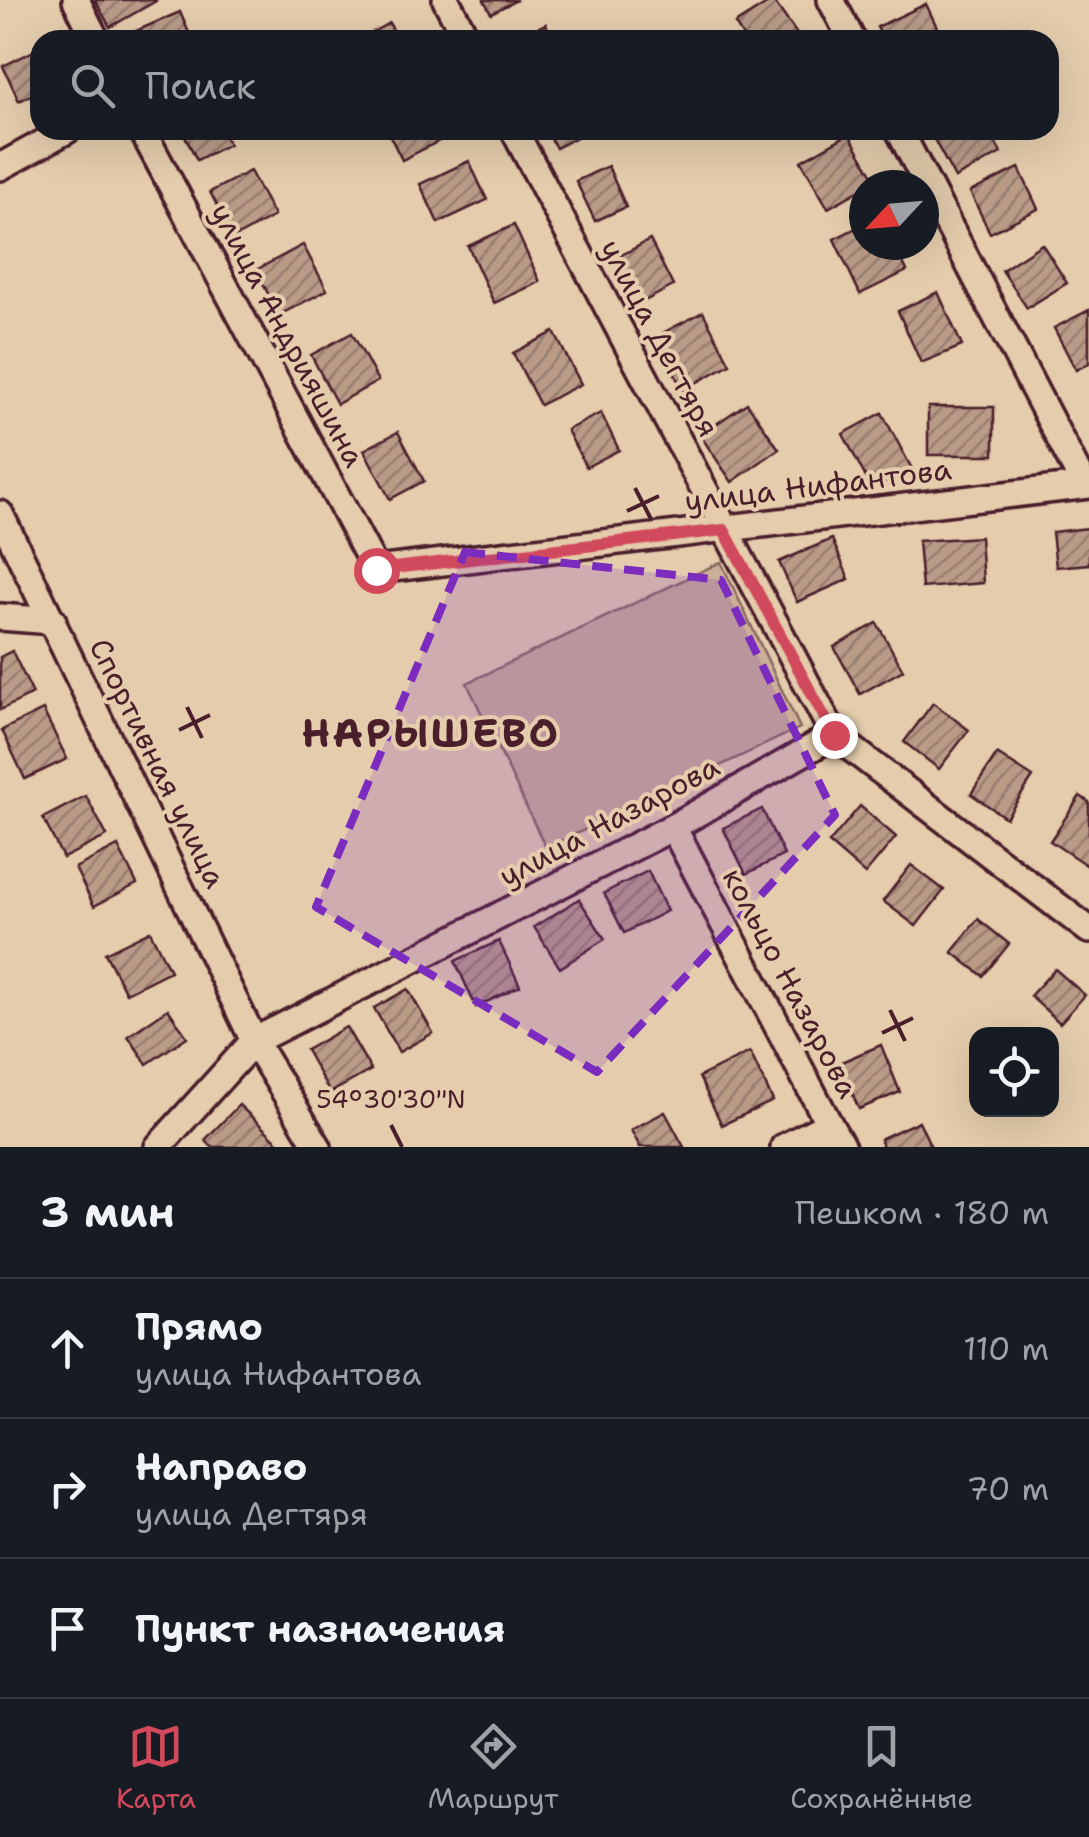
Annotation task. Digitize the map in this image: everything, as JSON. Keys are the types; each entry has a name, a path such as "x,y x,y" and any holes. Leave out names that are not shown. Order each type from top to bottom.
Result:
{"street":[{"path":"76,0 91,30"},
{"path":"446,0 462,30"},
{"path":"831,0 847,30"},
{"path":"0,167 49,140"},
{"name":"улица Андрияшина","path":"147,140 376,570"},
{"name":"улица Дегтяря","path":"519,140 834,735"},
{"path":"904,140 1086,485"},
{"name":"улица Нифантова","path":"376,570 1086,485"},
{"name":"Спортивная улица","path":"0,514 254,1041"},
{"path":"0,618 54,620"},
{"path":"834,735 1089,930"},
{"name":"улица Назарова","path":"158,1147 254,1041 673,827 834,735"},
{"name":"кольцо Назарова","path":"673,827 829,1124 784,1147"},
{"path":"254,1041 318,1147"},
{"path":"829,1124 842,1147"}],"highlighted area":[{"path":"465,552 721,580 835,815 597,1072 316,907"}],"shaded area":[{"path":"721,562 800,728 546,848 467,683"}],"building":[{"path":"95,0 156,0 156,1 110,27"},
{"path":"484,0 517,0 491,13"},
{"path":"773,0 794,30 739,30 735,24"},
{"path":"926,4 938,30 879,30 877,27"},
{"path":"180,12 188,30 138,30"},
{"path":"30,53 30,96 19,101 3,66"},
{"path":"187,140 227,140 229,144 197,160"},
{"path":"392,140 441,140 402,160"},
{"path":"552,140 571,140 556,148"},
{"path":"838,140 852,140 870,170 849,170 849,196 828,208 801,161"},
{"path":"934,140 994,140 1001,153 955,178"},
{"path":"469,161 487,200 438,223 420,184"},
{"path":"608,166 626,207 595,221 576,181"},
{"path":"1019,168 1038,209 990,233 970,192"},
{"path":"250,171 274,216 234,238 210,192"},
{"path":"514,225 540,282 494,303 468,246"},
{"path":"849,232 849,260 902,260 907,271 860,294 834,239"},
{"path":"650,240 673,286 637,305 614,259"},
{"path":"1042,244 1067,283 1027,308 1002,270"},
{"path":"303,245 327,290 279,315 256,270"},
{"path":"938,292 962,346 921,363 898,311"},
{"path":"1089,310 1089,363 1076,370 1054,328"},
{"path":"703,312 730,364 683,390 655,337"},
{"path":"554,332 581,384 540,405 513,353"},
{"path":"352,333 378,381 337,404 311,355"},
{"path":"747,403 779,449 732,482 700,435"},
{"path":"928,407 994,407 994,455 928,455"},
{"path":"601,413 619,450 586,467 567,430"},
{"path":"882,413 912,469 872,489 843,434"},
{"path":"398,432 424,481 390,499 364,450"},
{"path":"1089,528 1089,564 1056,567 1052,532"},
{"path":"980,537 983,583 922,588 918,541"},
{"path":"832,539 849,579 797,602 779,562"},
{"path":"877,623 903,670 860,694 834,647"},
{"path":"12,651 33,694 0,710 0,657"},
{"path":"933,703 969,730 939,769 904,742"},
{"path":"43,710 67,759 25,779 2,730"},
{"path":"997,754 1033,777 1006,818 971,794"},
{"path":"86,796 107,836 63,858 43,818"},
{"path":"1080,796 1089,802 1089,867 1050,841"},
{"path":"860,806 896,837 865,874 829,843"},
{"path":"762,809 784,855 746,874 723,828"},
{"path":"118,846 137,884 94,906 75,868"},
{"path":"911,865 944,890 916,926 883,901"},
{"path":"648,871 667,911 624,933 604,893"},
{"path":"579,899 605,939 560,968 534,927"},
{"path":"978,919 1009,944 983,976 952,952"},
{"path":"150,931 170,971 126,993 105,953"},
{"path":"499,941 520,986 476,1007 455,961"},
{"path":"1055,969 1085,995 1060,1023 1030,996"},
{"path":"408,989 433,1033 399,1052 374,1008"},
{"path":"168,1009 187,1037 147,1064 128,1036"},
{"path":"346,1027 371,1070 330,1093 306,1050"},
{"path":"881,1045 900,1092 859,1109 839,1063"},
{"path":"750,1052 773,1101 722,1125 699,1077"},
{"path":"239,1105 277,1141 271,1147 212,1147 205,1140"},
{"path":"665,1112 684,1147 640,1147 631,1130"},
{"path":"919,1121 931,1147 883,1147 880,1139"}],"district":[{"name":"НАРЫШЕВО","path":"431,733"}],"route":[{"path":"376,570 724,530 834,735"}]}
